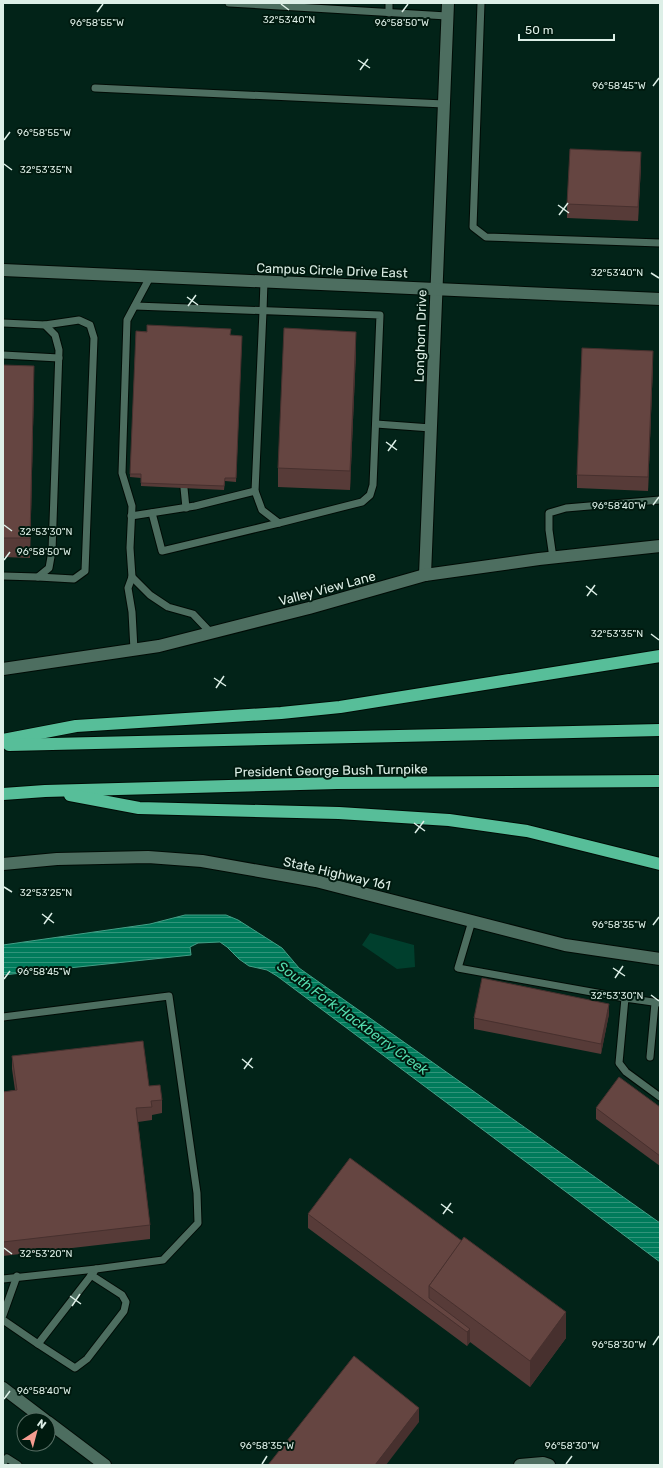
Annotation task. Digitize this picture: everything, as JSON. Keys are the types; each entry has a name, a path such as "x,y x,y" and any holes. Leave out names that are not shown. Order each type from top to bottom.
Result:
{"highway":[{"path":"3,740 76,726 281,713 340,707 660,656"},
{"path":"3,745 660,730"},
{"name":"President George Bush Turnpike","path":"3,794 45,791 337,783 660,781"},
{"path":"45,791 139,808 339,813 415,817 480,823 568,840 660,864"}],"street":[{"name":"Longhorn Drive","path":"425,575 435,289 448,3"},
{"name":"Campus Circle Drive East","path":"3,270 660,299"},
{"name":"Valley View Lane","path":"3,669 159,646 309,608 425,575 660,546"},
{"name":"State Highway 161","path":"3,864 57,859 148,856 202,861 316,881 566,945 660,959"},
{"path":"3,1388 34,1412"},
{"path":"56,1428 104,1465"},
{"path":"520,1465 543,1463 549,1465"}],"lane":[{"path":"229,3 448,16"},
{"path":"389,3 389,12"},
{"path":"481,3 473,227 486,237 660,243"},
{"path":"95,88 444,104"},
{"path":"134,650 132,612 128,588 132,577 130,548 132,506 122,473 127,320 150,277"},
{"path":"264,281 255,491 262,510 279,523"},
{"path":"135,306 380,315 373,485 370,495 362,502 162,551 152,513"},
{"path":"3,323 45,325 79,320 90,325 94,338 86,571 74,579 3,576"},
{"path":"38,577 49,568 52,551 58,358 55,335 45,325"},
{"path":"3,355 58,358"},
{"path":"376,424 431,428"},
{"path":"184,488 186,508"},
{"path":"131,516 186,508 255,491"},
{"path":"553,558 549,530 549,513 566,508 660,500"},
{"path":"132,577 150,595 168,607 193,614 211,633"},
{"path":"472,921 458,968 658,1003 650,1057"},
{"path":"3,1017 169,996 197,1193 198,1223 163,1260 96,1269 17,1276 3,1279"},
{"path":"625,998 619,1063 626,1072 660,1097"},
{"path":"38,1344 96,1269"},
{"path":"3,1320 75,1368 92,1353 124,1311 126,1302 122,1295 91,1275"},
{"path":"3,1315 17,1276"},
{"path":"3,1463 7,1458 18,1465"}],"shaded area":[{"path":"370,933 414,945 415,967 397,969 362,945"}],"water":[{"name":"South Fork Hackberry Creek","path":"185,915 226,915 238,920 282,948 299,968 660,1223 660,1262 277,976 267,970 249,966 220,942 198,943 190,947 191,955 3,975 3,945 150,924"}],"building":[{"path":"570,149 641,152 638,207 567,204"},
{"path":"147,325 231,329 230,335 242,336 236,478 225,478 224,486 141,483 141,474 130,474 136,331 147,332"},
{"path":"284,328 356,332 350,471 278,468"},
{"path":"582,348 653,351 648,477 577,475"},
{"path":"3,365 34,366 30,538 3,538"},
{"path":"482,978 609,1004 601,1044 474,1018"},
{"path":"143,1041 149,1086 160,1085 162,1100 151,1101 152,1107 136,1108 150,1225 3,1242 3,1092 17,1090 12,1056"},
{"path":"619,1077 660,1107 660,1156 596,1108"},
{"path":"350,1158 462,1241 429,1286 429,1298 470,1329 467,1332 308,1214"},
{"path":"464,1237 566,1312 530,1361 429,1286"},
{"path":"354,1356 419,1408 375,1465 268,1465"}]}
